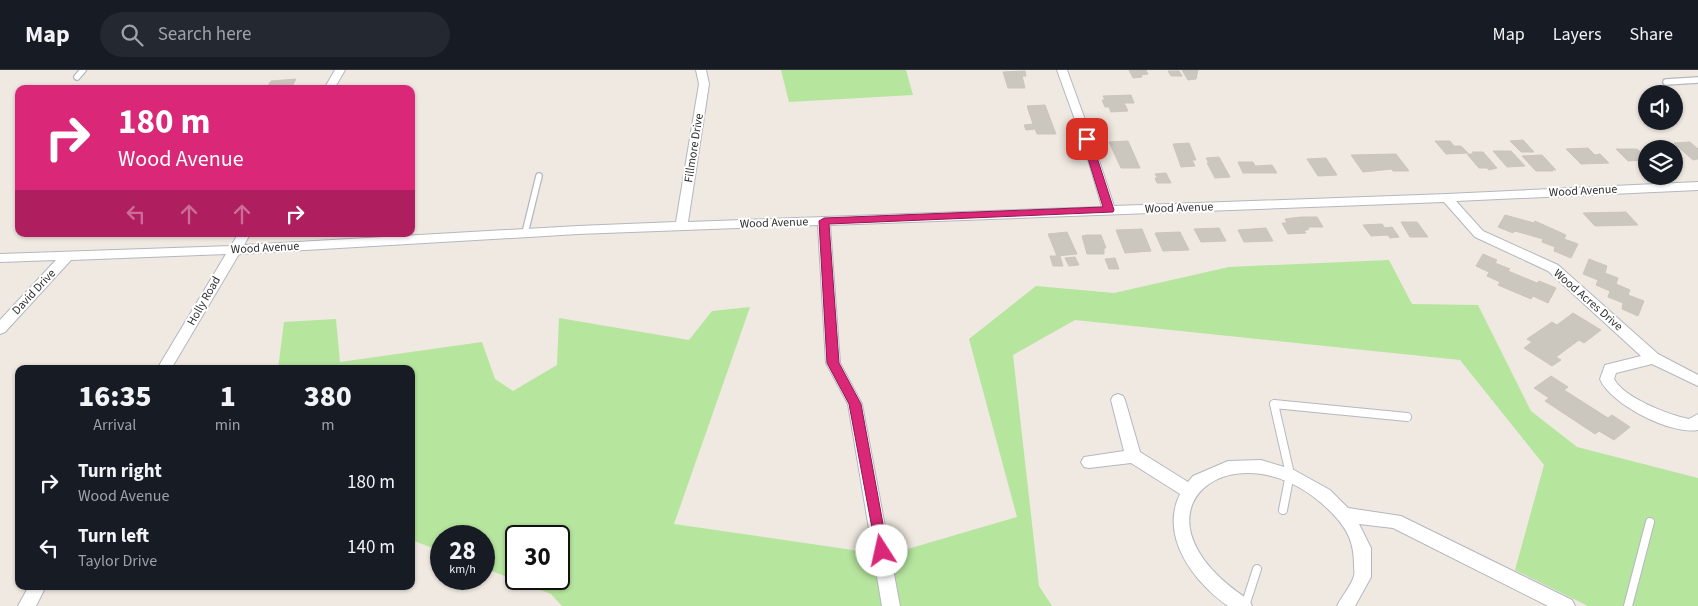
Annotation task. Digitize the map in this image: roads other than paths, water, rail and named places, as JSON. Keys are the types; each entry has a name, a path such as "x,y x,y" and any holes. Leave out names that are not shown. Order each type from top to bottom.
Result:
{"street":[{"path":"331,85 340,70"},
{"name":"Fillmore Drive","path":"681,226 704,84 701,70"},
{"path":"1062,70 1087,139 1109,210"},
{"name":"Wood Avenue","path":"0,258 234,250 681,226 1447,198 1698,186"},
{"name":"Wood Acres Drive","path":"1447,198 1479,234 1554,268 1653,358 1698,381"},
{"path":"824,221 833,363 855,404 892,606"},
{"name":"Holly Road","path":"166,365 242,237"},
{"name":"David Drive","path":"0,329 68,255"},
{"path":"1653,358 1610,369 1606,379 1607,382 1620,394 1673,422 1694,426 1698,420"},
{"path":"1118,400 1133,456"},
{"path":"1089,462 1133,456 1190,492"},
{"path":"1244,606 1208,580 1195,563 1186,546 1181,512 1186,498 1194,485 1206,476 1230,468 1257,466 1290,474 1314,487 1330,500 1356,531 1362,548 1365,566 1363,582 1356,597 1349,605"},
{"path":"1344,515 1395,522 1566,606"},
{"path":"27,606 36,590"}],"lane":[{"path":"77,77 83,70"},
{"path":"1666,82 1698,80"},
{"path":"525,233 539,176"},
{"path":"1283,510 1290,474 1274,404 1407,417"},
{"path":"1628,606 1650,522"},
{"path":"1244,606 1258,569"}]}
